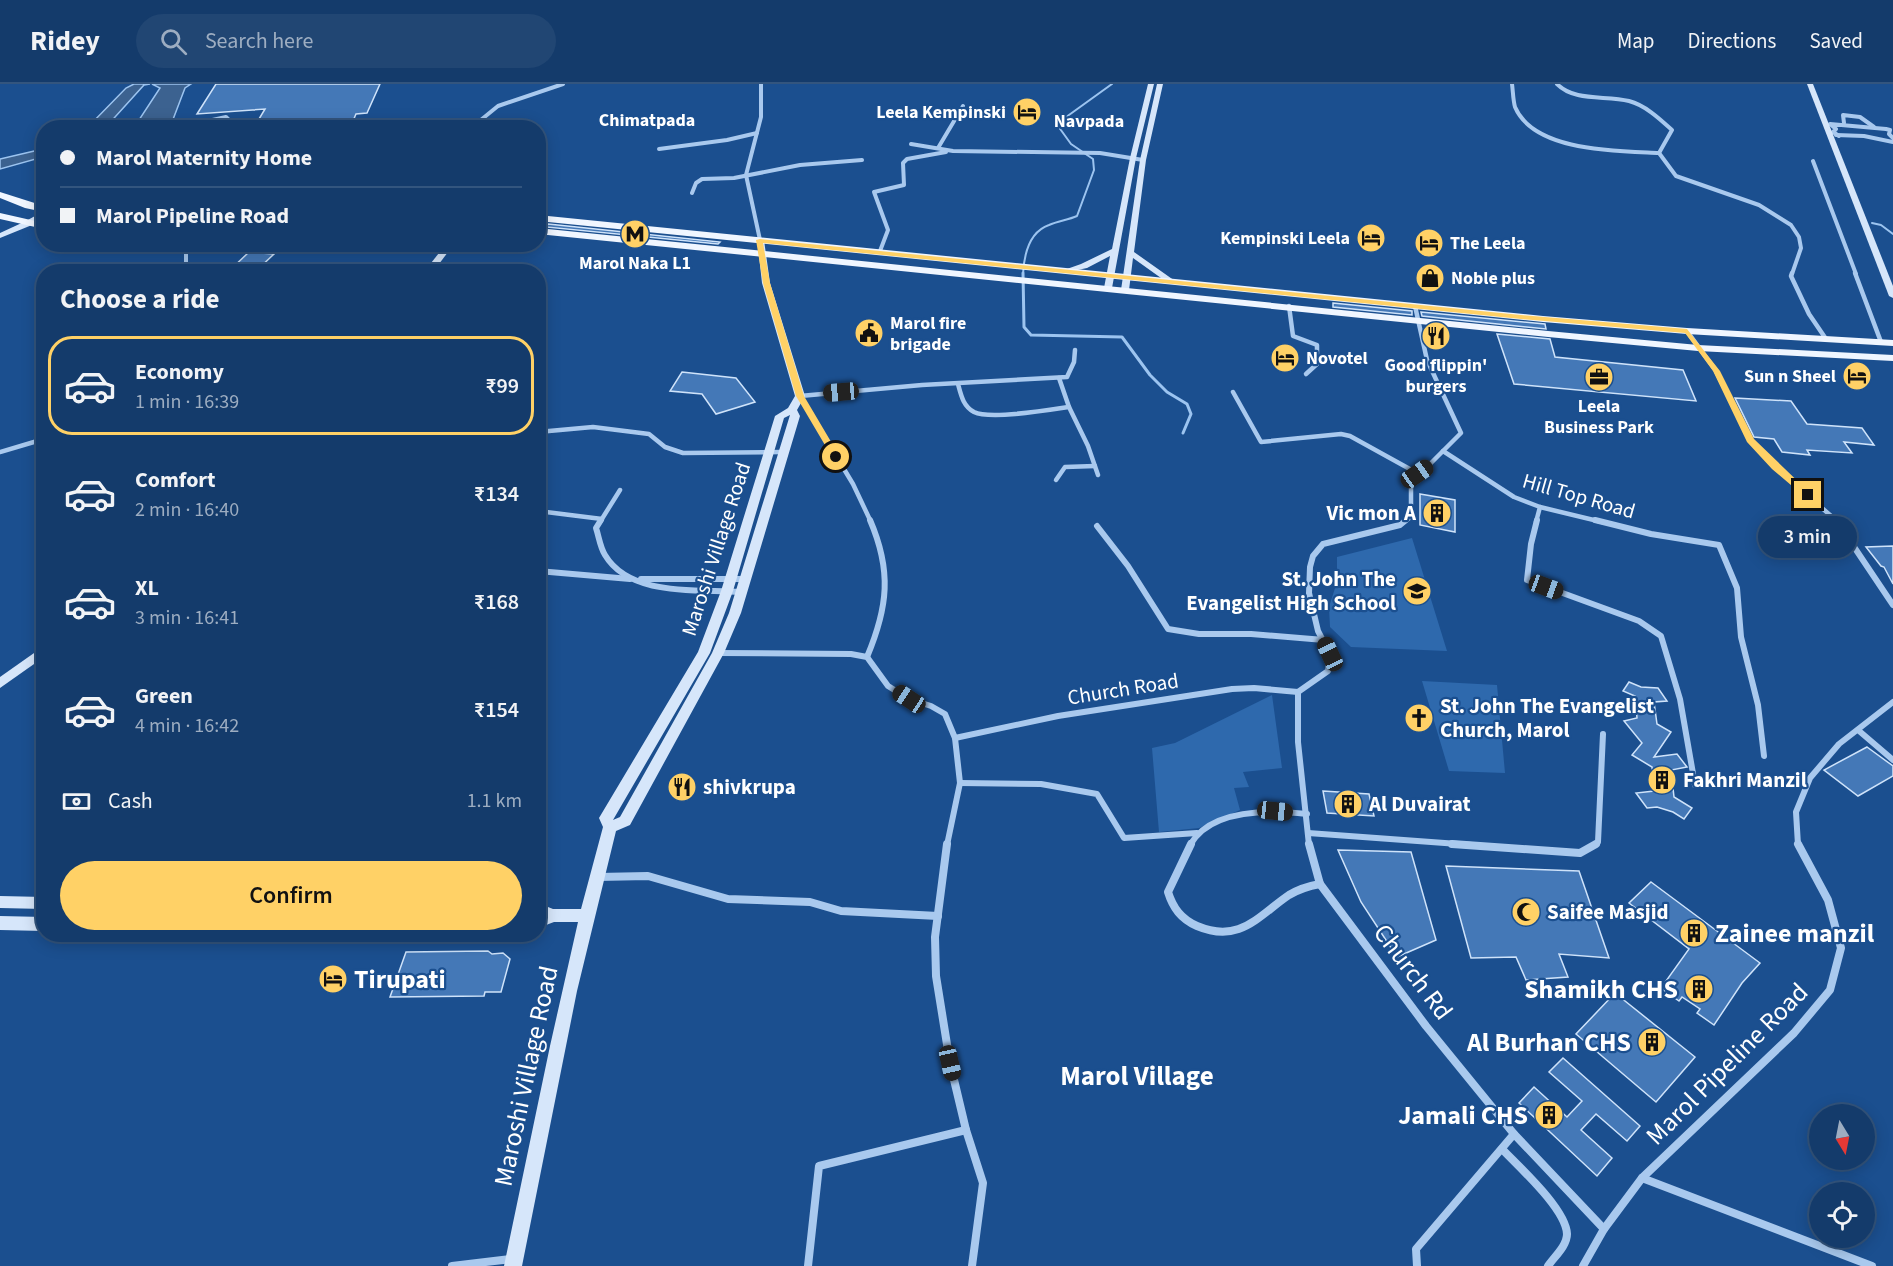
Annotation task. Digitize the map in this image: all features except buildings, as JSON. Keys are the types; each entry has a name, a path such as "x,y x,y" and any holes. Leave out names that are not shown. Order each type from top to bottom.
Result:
{"main road":[{"path":"1108,288 1133,158 1151,84"},
{"path":"1125,290 1143,160 1160,84"},
{"path":"1810,84 1893,296"},
{"path":"0,195 36,208"},
{"path":"0,216 36,224"},
{"path":"0,236 36,217"},
{"path":"546,219 1415,306 1687,331 1893,343"},
{"path":"546,232 1698,348 1893,358"},
{"path":"760,240 766,283 800,396"},
{"path":"837,262 844,248"},
{"path":"1068,270 1084,266 1115,250"},
{"path":"434,264 444,252"},
{"path":"1130,252 1154,272 1171,281"},
{"name":"Maroshi Village Road","path":"514,1262 568,989 610,827 606,818 704,653 733,587 780,416 792,410 800,396"},
{"name":"Maroshi Village Road","path":"733,587 744,579 795,416 792,410"},
{"name":"Maroshi Village Road","path":"610,827 625,821 718,653 735,613 733,587"},
{"path":"0,683 36,656"},
{"path":"0,902 36,903"},
{"path":"546,912 553,915 586,916"},
{"path":"546,918 553,915"},
{"path":"0,923 36,924"}],"street":[{"path":"481,120 498,106 563,84"},
{"path":"760,240 745,174 757,133 763,100 761,84"},
{"path":"1512,84 1512,97 1521,116 1556,142 1581,147 1659,153 1676,176 1759,204 1791,225 1799,237 1801,248 1791,276 1809,314 1826,339"},
{"path":"1557,84 1566,93 1631,100 1657,116 1672,130 1659,153"},
{"path":"938,148 963,106"},
{"path":"1844,123 1844,115 1858,116 1874,127"},
{"path":"212,120 226,117 229,120"},
{"path":"1824,120 1853,127 1890,130 1889,134 1893,140"},
{"path":"1834,123 1830,124 1836,129 1833,132 1839,136"},
{"path":"659,149 727,140 757,133"},
{"path":"1829,134 1893,140"},
{"path":"911,144 953,151 1100,153 1143,160"},
{"path":"880,251 888,230 874,192 904,185 903,163 907,159 953,151"},
{"path":"692,193 694,185 699,180 739,177 775,168 862,160"},
{"path":"1812,162 1881,342"},
{"path":"1289,306 1293,336 1317,345 1317,364 1306,374"},
{"path":"1298,692 1328,671 1330,654 1318,631 1309,593 1310,567 1313,556 1323,544 1400,525 1411,517 1412,482 1417,474 1461,433 1428,360 1415,306"},
{"path":"1687,331 1716,371 1750,440 1775,467 1840,524 1893,605"},
{"path":"867,657 884,610 886,576 881,549 860,497 800,396 1067,377 1074,362 1075,350"},
{"path":"1059,378 1098,475"},
{"path":"958,384 964,405 982,415 996,416 1070,407"},
{"path":"1233,393 1262,442 1341,434 1350,436 1417,474"},
{"path":"546,431 593,427 630,430 649,434 665,447 683,453 783,452"},
{"path":"0,452 36,441"},
{"name":"Hill Top Road","path":"1443,451 1514,497 1540,507 1681,540 1719,545 1737,588 1741,637 1758,705 1764,756"},
{"path":"1056,480 1065,467 1095,466"},
{"path":"620,490 596,528 606,556 630,579 664,587 733,587"},
{"path":"1540,507 1531,544 1527,580 1639,621 1661,636 1680,699 1695,785"},
{"path":"546,512 602,519"},
{"path":"1097,526 1128,566 1168,630 1199,634 1251,634 1324,640"},
{"path":"546,571 733,587"},
{"path":"718,653 851,654 867,657 888,686 909,699 931,706 945,714 955,738 960,783 947,844 935,937 936,976 950,1063 966,1130 983,1183 972,1266"},
{"name":"Church Road","path":"955,738 1058,716 1232,689 1254,688 1298,692"},
{"name":"Church Rd","path":"1298,692 1298,742 1309,847 1320,884 1426,1026 1531,1154 1604,1228"},
{"name":"Marol Pipeline Road","path":"1583,1266 1604,1228 1642,1178 1794,1033 1830,990 1841,948 1828,900 1798,845 1796,812 1810,778 1839,744 1893,702"},
{"path":"1858,730 1893,760"},
{"path":"1308,834 1580,853 1590,849 1598,842 1603,734"},
{"path":"960,783 1041,784 1097,794 1124,838 1197,833 1228,817 1275,811 1307,814"},
{"path":"1197,833 1179,865 1168,892 1177,913 1204,930 1234,932 1254,923 1300,887 1320,884"},
{"path":"596,876 648,876 728,899 810,902 841,911 938,916"},
{"path":"808,1266 819,1166 966,1130"},
{"path":"1417,1266 1416,1249 1515,1134"},
{"path":"1502,1149 1563,1218 1567,1234 1565,1241 1548,1266"},
{"path":"1642,1178 1872,1266"},
{"path":"452,1266 514,1262"}],"shaded area":[{"path":"134,84 150,84 144,85 112,120 95,120 126,88"},
{"path":"152,84 191,84 185,88 173,120 139,120 160,88"},
{"path":"36,151 36,159 0,169 0,159"},
{"path":"1412,538 1447,651 1351,647 1330,627 1329,607 1337,582 1337,557"},
{"path":"1422,681 1497,685 1505,773 1449,771"},
{"path":"1272,695 1282,768 1243,772 1249,787 1234,788 1240,810 1199,828 1159,832 1152,748 1175,743"}],"waterway":[{"path":"1023,274 1026,252 1032,239 1042,228 1077,216 1094,170 1093,159 1071,144 1058,126 1062,120 1112,84"},
{"path":"1872,223 1881,225 1893,234"},
{"path":"1023,274 1024,327 1031,335 1122,337 1150,375 1167,392 1187,404 1191,414 1183,433"}],"place":[{"name":"Leela Kempinski","path":"1027,112"},
{"name":"Marol Naka L1","path":"635,234"},
{"name":"Kempinski Leela","path":"1371,238"},
{"name":"The Leela","path":"1429,243"},
{"name":"Noble plus","path":"1430,278"},
{"name":"Marol fire brigade","path":"869,333"},
{"name":"Good flippin' burgers","path":"1436,336"},
{"name":"Novotel","path":"1285,358"},
{"name":"Sun n Sheel","path":"1857,376"},
{"name":"Leela Business Park","path":"1599,377"},
{"name":"Vic mon A","path":"1437,513"},
{"name":"St. John The Evangelist High School","path":"1417,591"},
{"name":"St. John The Evangelist Church, Marol","path":"1419,718"},
{"name":"Fakhri Manzil","path":"1662,780"},
{"name":"shivkrupa","path":"682,787"},
{"name":"Al Duvairat","path":"1348,804"},
{"name":"Saifee Masjid","path":"1526,912"},
{"name":"Zainee manzil","path":"1694,933"},
{"name":"Tirupati","path":"333,979"},
{"name":"Shamikh CHS","path":"1699,989"},
{"name":"Al Burhan CHS","path":"1652,1042"},
{"name":"Jamali CHS","path":"1549,1115"}],"district":[{"name":"Chimatpada","path":"647,120"},
{"name":"Navpada","path":"1089,121"},
{"name":"Marol Village","path":"1137,1076"}],"route":[{"path":"836,457 800,396 766,283 760,240 1521,317 1687,331 1716,371 1750,440 1775,467 1808,495"}]}
